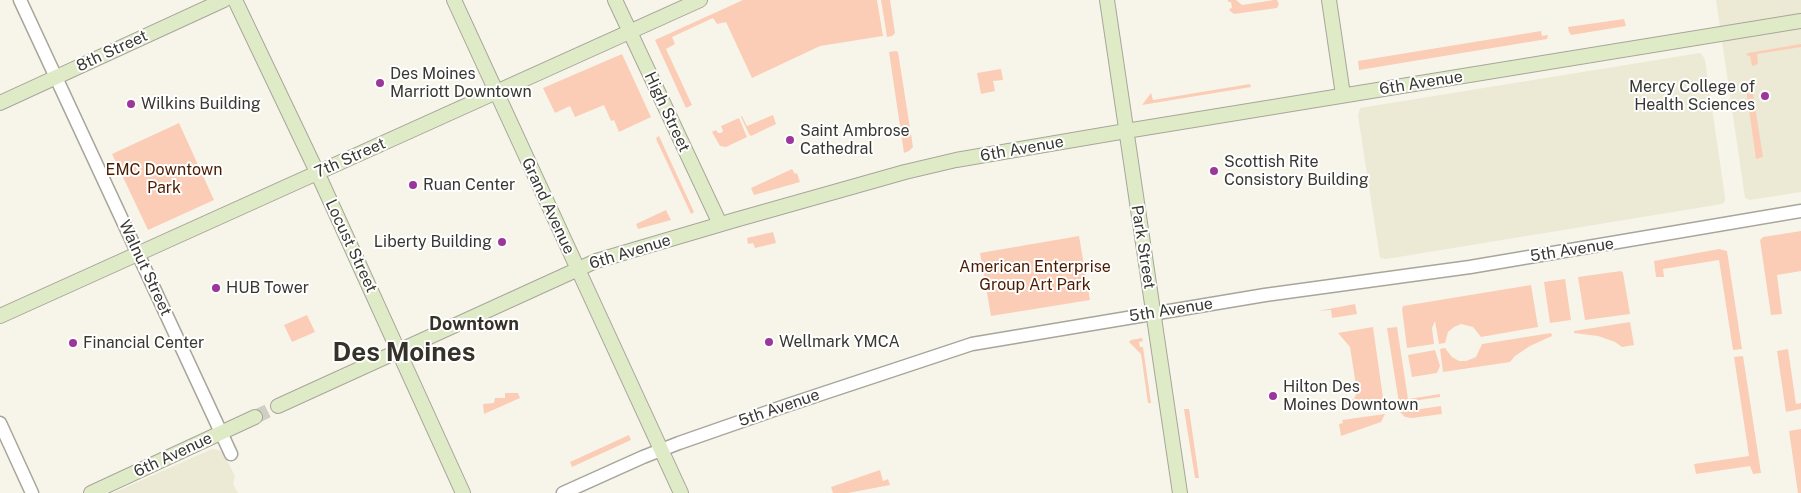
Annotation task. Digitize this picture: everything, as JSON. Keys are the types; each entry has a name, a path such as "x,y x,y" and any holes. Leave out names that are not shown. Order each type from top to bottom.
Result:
{"main road":[{"name":"8th Street","path":"0,103 224,0"},
{"name":"Locust Street","path":"235,0 317,172 463,493"},
{"name":"Grand Avenue","path":"454,0 681,493"},
{"name":"High Street","path":"615,0 720,224"},
{"name":"7th Street","path":"0,316 700,0"},
{"name":"Park Street","path":"1106,0 1180,493"},
{"path":"1329,0 1343,95"},
{"name":"6th Avenue","path":"278,406 578,269 607,258 720,224 935,164 1343,95 1801,22"},
{"name":"6th Avenue","path":"91,493 255,417"}],"street":[{"name":"Walnut Street","path":"20,0 231,454"},
{"name":"5th Avenue","path":"563,493 661,450 797,402 972,344 1153,313 1479,265 1801,211"},
{"path":"0,423 32,493"}],"shaded area":[{"name":"Mercy College of Health Sciences","path":"1716,0 1801,0 1801,192 1750,200 1745,198"},
{"path":"1700,53 1705,60 1725,197 1725,201 1722,204 1386,259 1380,258 1358,116 1360,108"},
{"path":"212,449 219,450 224,454 235,476 233,484 238,493 113,493"}],"green space":[{"path":"743,0 877,0 883,36 820,46 752,78 726,22 717,24 713,18 672,37 675,44 666,49 692,105 686,108 655,40"},
{"path":"881,0 890,0 895,33 892,36 887,37"},
{"path":"1228,0 1236,0 1242,5 1274,0 1277,0 1279,4 1277,8 1234,14 1229,9 1232,8 1231,2 1228,2"},
{"path":"1624,19 1626,26 1571,35 1568,27"},
{"path":"1541,31 1542,36 1548,35 1547,39 1359,70 1358,61"},
{"path":"1801,44 1801,47 1757,54 1758,63 1752,66 1750,56 1746,55 1748,53"},
{"path":"889,52 898,52 913,147 904,153"},
{"path":"622,54 651,117 619,132 614,120 611,121 604,105 575,117 570,106 555,113 543,88"},
{"path":"1001,69 1003,80 993,81 995,91 981,94 977,73"},
{"path":"1751,81 1763,157 1756,159 1745,82"},
{"path":"1250,84 1251,87 1142,105 1151,93 1153,100"},
{"path":"773,115 776,124 751,136 741,117 747,126"},
{"path":"739,118 747,137 726,147 720,146 712,132 716,130 718,133 721,133 723,131 721,126"},
{"name":"EMC Downtown Park","path":"179,123 214,200 148,230 112,154"},
{"path":"659,136 694,212 691,214 657,141 656,138"},
{"path":"792,169 795,174 797,173 800,182 754,195 751,188"},
{"path":"666,210 671,220 638,229 636,224"},
{"path":"1801,231 1801,271 1777,275 1782,314 1771,315 1760,240 1763,237"},
{"path":"773,232 776,243 755,248 753,243 748,244 747,238"},
{"name":"American Enterprise Group Art Park","path":"1079,236 1090,300 991,316 980,253"},
{"path":"1719,249 1727,251 1742,349 1733,350 1719,260 1663,269 1664,277 1656,277 1654,261"},
{"path":"1621,271 1623,273 1630,314 1585,320 1578,277"},
{"path":"1565,279 1571,320 1550,323 1544,282"},
{"path":"1531,285 1538,327 1481,337 1473,327 1461,324 1448,332 1445,343 1439,344 1435,321 1432,328 1434,344 1407,348 1403,306"},
{"path":"1355,304 1357,314 1332,318 1331,310 1318,311"},
{"path":"307,315 315,332 292,342 284,325"},
{"path":"1630,322 1634,345 1622,347 1615,342 1598,336 1574,333 1574,331"},
{"path":"1373,327 1384,405 1341,412 1341,410 1347,409 1345,401 1354,399 1357,392 1350,347 1338,333"},
{"path":"1397,327 1408,399 1440,394 1440,397 1399,403 1387,328"},
{"path":"1551,333 1552,336 1530,346 1515,356 1510,362 1443,372 1440,349 1445,348 1452,357 1459,361 1466,361 1476,357 1482,344"},
{"path":"1142,338 1143,341 1139,342 1140,347 1143,347 1151,403 1148,403 1141,354 1129,342"},
{"path":"1788,349 1796,404 1801,403 1801,409 1786,412 1777,351"},
{"path":"1435,350 1440,366 1437,373 1412,377 1408,355"},
{"path":"1743,356 1761,473 1753,474 1750,466 1696,474 1694,464 1749,456 1734,357"},
{"path":"505,393 518,393 520,398 484,414 483,404 494,403 495,398 505,398"},
{"path":"1441,406 1442,414 1412,418 1405,417 1400,412"},
{"path":"1184,409 1189,409 1199,478 1195,478"},
{"path":"1385,414 1381,422 1341,436 1339,424 1343,423 1342,420"},
{"path":"1801,429 1801,493 1798,493 1789,431"},
{"path":"629,435 631,440 572,467 570,462"},
{"path":"880,470 883,481 888,479 890,485 848,493 833,493 831,487"}],"tunnel":[{"path":"255,417 278,406"}],"place":[{"name":"Des Moines Marriott Downtown","path":"380,83"},
{"name":"Mercy College of Health Sciences","path":"1765,96"},
{"name":"Wilkins Building","path":"131,104"},
{"name":"Saint Ambrose Cathedral","path":"790,140"},
{"name":"Scottish Rite Consistory Building","path":"1214,171"},
{"name":"Ruan Center","path":"413,185"},
{"name":"Liberty Building","path":"502,242"},
{"name":"HUB Tower","path":"216,288"},
{"name":"Wellmark YMCA","path":"769,342"},
{"name":"Financial Center","path":"73,343"},
{"name":"Hilton Des Moines Downtown","path":"1273,396"}],"district":[{"name":"Downtown","path":"474,324"},
{"name":"Des Moines","path":"404,353"}]}
